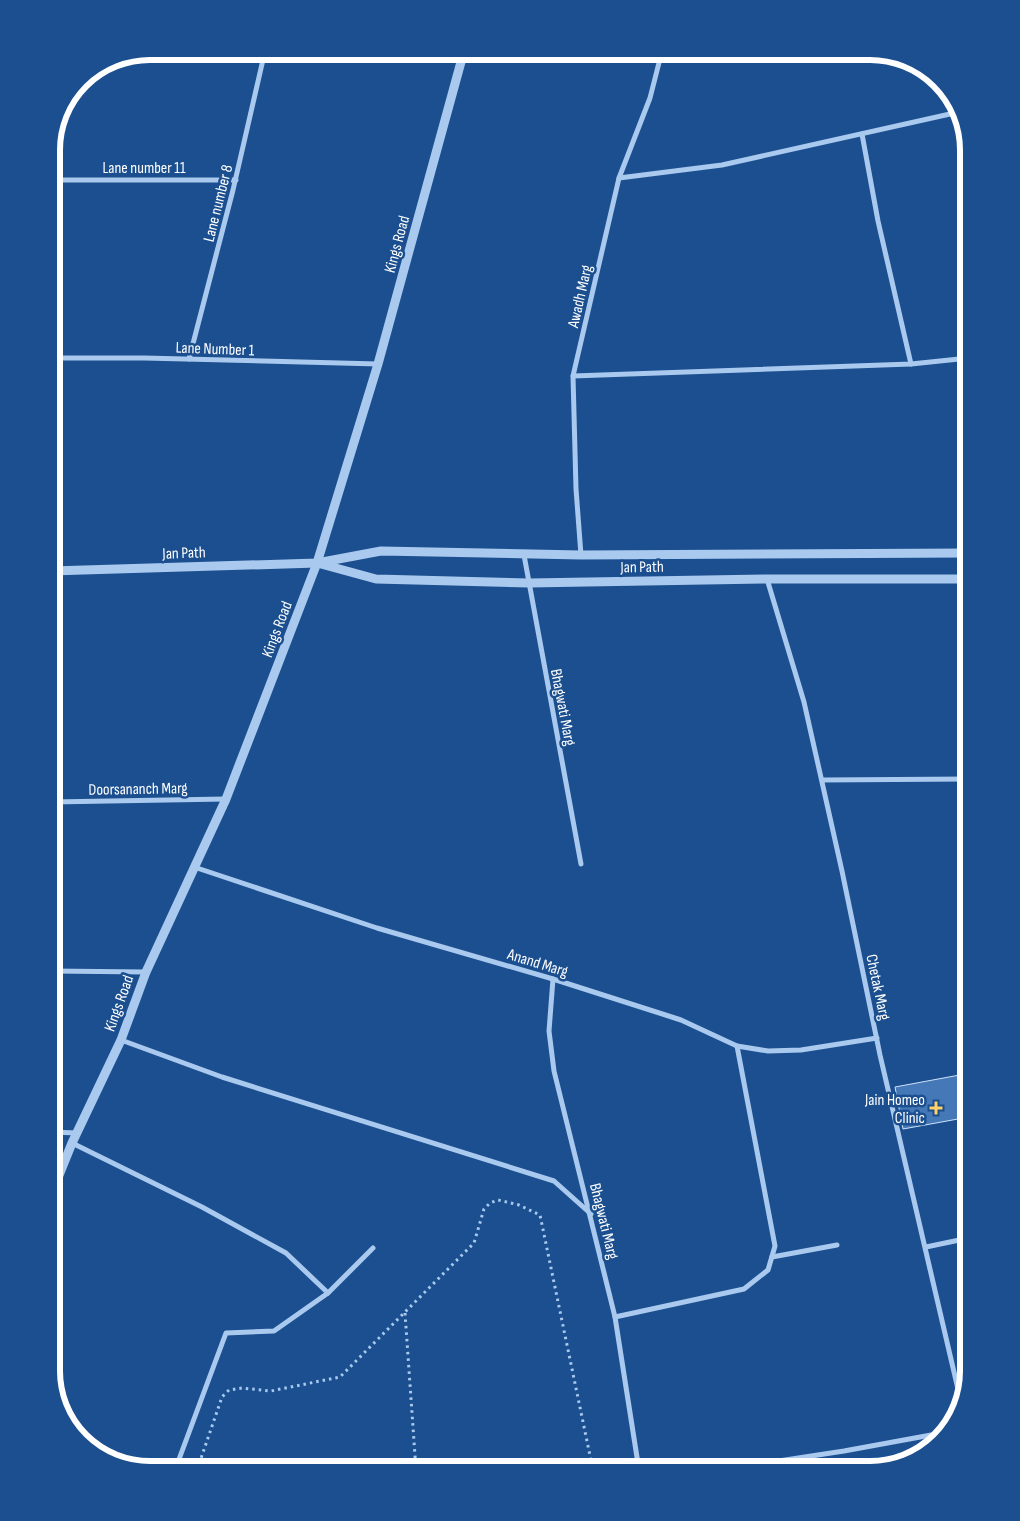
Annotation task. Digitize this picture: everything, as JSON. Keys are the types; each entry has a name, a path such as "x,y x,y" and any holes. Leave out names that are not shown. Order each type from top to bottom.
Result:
{"street":[{"name":"Lane number 8","path":"189,359 236,180 263,60"},
{"name":"Kings Road","path":"60,1173 121,1040 146,972 226,799 317,563 378,364 462,60"},
{"name":"Awadh Marg","path":"581,555 576,489 573,376 619,178 650,98 660,60"},
{"path":"619,178 722,165 952,114"},
{"path":"862,134 878,221 911,364"},
{"name":"Lane number 11","path":"60,180 236,180"},
{"name":"Lane Number 1","path":"60,358 378,364"},
{"path":"573,376 911,364 960,359"},
{"name":"Jan Path","path":"60,571 317,563 381,551 524,555 960,553"},
{"name":"Bhagwati Marg","path":"524,555 582,864"},
{"name":"Jan Path","path":"317,563 376,579 529,583 766,579 960,580"},
{"name":"Chetak Marg","path":"766,579 804,702 877,1038 958,1391"},
{"path":"822,780 960,780"},
{"name":"Doorsananch Marg","path":"60,802 226,799"},
{"name":"Anand Marg","path":"194,867 378,928 554,979 681,1020 737,1046 768,1051 801,1050 877,1038"},
{"path":"60,971 146,972"},
{"name":"Bhagwati Marg","path":"554,979 549,1031 554,1071 615,1317 638,1461"},
{"path":"121,1040 230,1079 554,1181 591,1214"},
{"path":"615,1317 744,1289 768,1270 775,1246 737,1046"},
{"path":"60,1132 78,1133"},
{"path":"72,1144 202,1207 286,1254 328,1293"},
{"path":"926,1247 960,1240"},
{"path":"772,1257 837,1246"},
{"path":"178,1461 226,1332 274,1330 328,1293 373,1248"},
{"path":"779,1461 933,1435"}],"path":[{"path":"200,1461 222,1398 229,1390 242,1388 272,1391 340,1377 474,1243 484,1209 490,1203 498,1200 535,1211 540,1215 591,1461"},
{"path":"405,1313 415,1461"}],"building":[{"path":"960,1075 960,1119 903,1129 895,1087"}],"place":[{"name":"Jain Homeo Clinic","path":"936,1108"}]}
